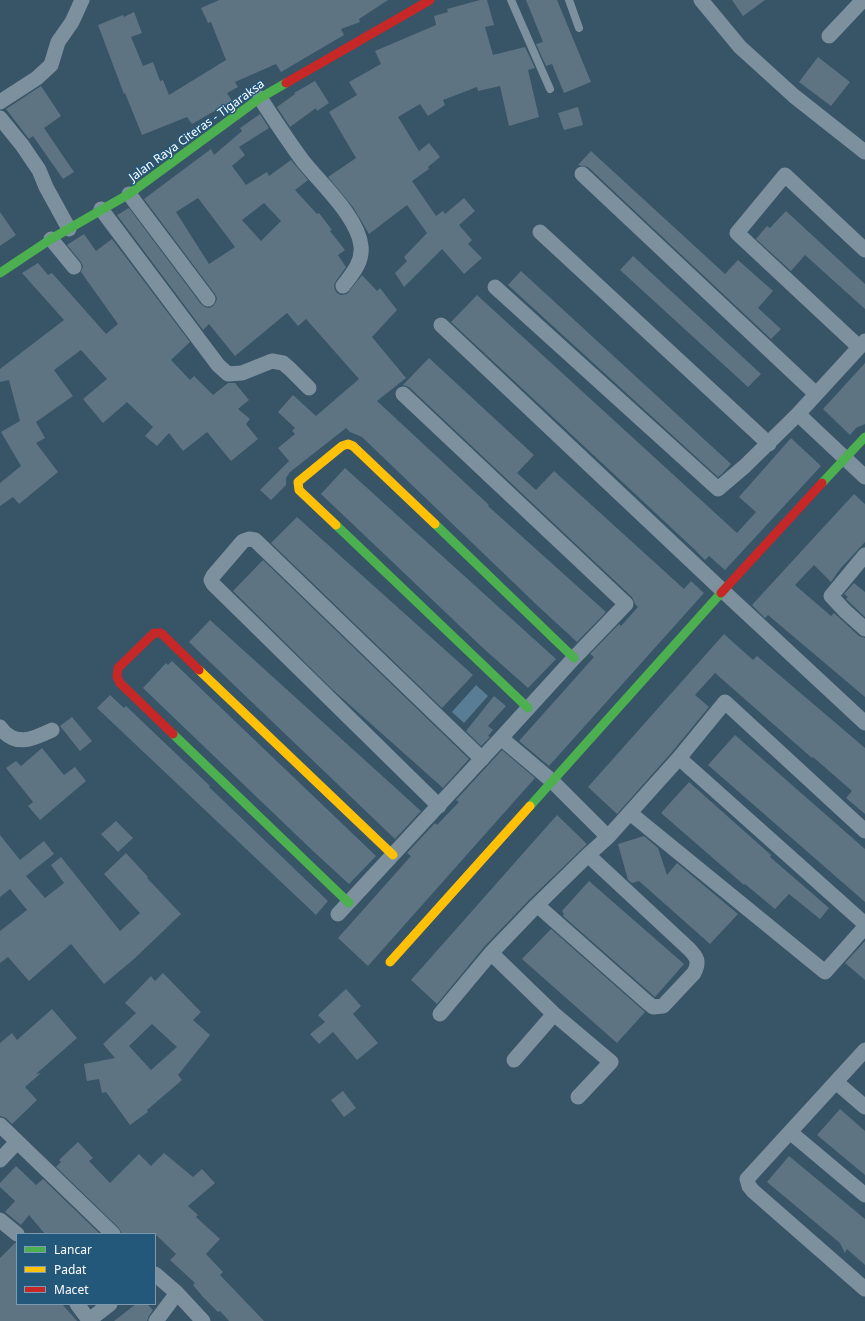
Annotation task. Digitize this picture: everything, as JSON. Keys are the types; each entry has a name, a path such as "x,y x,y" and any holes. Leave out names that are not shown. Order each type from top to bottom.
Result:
{"street":[{"path":"0,102 37,78 51,65 58,42 72,22 82,0"},
{"name":"Jalan Raya Citeras - Tigaraksa","path":"0,273 51,239 129,194 260,98 430,0"},
{"path":"701,0 740,47 794,96 865,152"},
{"path":"829,36 863,0"},
{"path":"260,98 303,161 352,220 359,236 361,255 357,268 343,286"},
{"path":"0,118 22,145 39,170 46,187 69,229"},
{"path":"582,174 816,394"},
{"path":"495,287 718,489 769,444 862,344 737,232 785,175 865,250"},
{"path":"129,194 208,300"},
{"path":"102,209 218,365 228,374 242,372 272,361 283,363 308,388"},
{"path":"540,232 769,444"},
{"path":"51,239 74,267"},
{"path":"441,325 865,723"},
{"path":"338,914 350,903 574,658 626,604 403,394"},
{"path":"798,414 865,477"},
{"path":"390,962 723,591 844,458 865,437"},
{"path":"528,708 299,490 298,482 342,446 348,444 353,446 574,658"},
{"path":"439,806 213,584 211,580 213,576 244,541 249,538 255,540 482,758"},
{"path":"865,555 831,596 865,629"},
{"path":"350,903 120,683 117,677 118,668 154,633 161,633 393,855"},
{"path":"440,1014 491,953 537,905 608,837 630,813 679,758 725,702 865,832"},
{"path":"0,727 8,736 24,741 52,730"},
{"path":"501,738 552,781 608,837"},
{"path":"679,758 865,924"},
{"path":"630,813 825,972 865,927"},
{"path":"537,905 648,1003 658,1007 663,1006 694,974 697,967 697,961 688,948 588,855"},
{"path":"491,953 554,1014 611,1062 578,1097"},
{"path":"514,1060 554,1014"},
{"path":"865,1050 748,1178 749,1186 865,1289"},
{"path":"836,1082 865,1107"},
{"path":"0,1125 112,1233"},
{"path":"790,1132 865,1195"},
{"path":"0,1160 18,1142"},
{"path":"0,1220 16,1233"},
{"path":"156,1275 177,1293 203,1321"},
{"path":"156,1321 177,1293"},
{"path":"78,1305 89,1320 109,1305"}],"lane":[{"path":"511,0 550,89"},
{"path":"569,0 579,28"}],"water":[{"path":"476,685 488,696 464,723 452,712"}],"building":[{"path":"219,0 388,0 359,19 360,22 341,29 344,35 281,72 276,64 235,82 238,87 227,93 232,101 192,124 187,117 142,135 125,93 124,94 98,25 123,15 124,17 134,12 142,33 131,37 143,66 153,62 160,81 163,80 169,95 226,60 211,22 208,23 201,8"},
{"path":"480,0 487,0 494,25 485,27 493,55 525,47 535,68 528,70 539,117 509,126 500,86 478,91 477,87 443,100 445,105 428,116 420,104 398,117 419,151 429,143 440,157 428,167 429,169 412,181 436,216 443,211 445,214 464,198 475,211 459,225 472,240 468,244 482,258 464,274 442,249 404,287 395,273 407,261 404,257 427,233 407,205 369,234 353,207 328,177 356,158 329,112 357,95 349,82 381,64 375,51 436,25 434,16 448,12 447,9"},
{"path":"526,0 557,0 591,82 564,93 552,64 546,66 536,44 543,42"},
{"path":"732,0 765,0 743,16"},
{"path":"818,57 850,82 831,106 799,82"},
{"path":"315,81 329,103 317,111 316,108 290,127 277,107 295,94 294,93"},
{"path":"41,86 61,116 44,128 74,172 63,179 33,136 29,139 6,109"},
{"path":"578,107 583,125 564,130 558,113"},
{"path":"260,114 269,128 239,147 245,155 232,166 246,185 267,172 269,176 291,160 308,180 295,190 317,214 319,213 332,230 330,231 345,250 338,255 346,267 334,285 337,293 341,295 347,294 362,275 377,291 380,288 397,310 372,337 406,378 377,401 489,505 488,506 606,612 577,642 362,437 350,432 346,428 290,472 286,478 286,485 271,500 260,490 289,461 278,448 295,434 292,431 295,428 278,412 293,395 316,416 359,379 306,319 298,326 287,313 235,356 209,324 203,330 117,215 129,208 201,304 209,308 213,306 217,298 215,294 144,199 211,149 214,155 242,131 240,128","holes":["198,198 235,247 209,264 176,212","264,203 281,221 261,241 242,220"]},
{"path":"591,151 725,274 738,260 773,291 758,308 781,329 771,339 588,167 578,165"},
{"path":"786,211 865,284 865,309 805,255 791,271 756,239 767,226 770,228"},
{"path":"0,212 16,235 0,246"},
{"path":"84,234 96,251 112,239 190,342 171,360 190,380 194,376 213,395 228,383 235,383 249,400 238,409 250,419 246,424 258,439 231,461 207,432 183,451 169,433 157,446 145,436 153,427 127,402 103,423 83,399 107,379 81,350 54,370 73,396 36,422 45,438 36,443 58,472 19,504 13,497 0,506 0,483 21,466 1,432 20,421 9,380 0,382 0,369 64,320 22,273 38,263 48,275 52,273 106,334 118,324 81,272 83,266 81,262 67,245"},
{"path":"633,256 761,374 748,387 620,270"},
{"path":"521,271 731,464 722,474 718,477 508,285"},
{"path":"477,295 737,533 756,512 739,497 791,438 821,466 725,570 709,556 705,560 451,322"},
{"path":"429,358 534,455 517,473 536,490 554,471 684,589 691,581 704,593 549,766 519,741 594,657 590,654 619,624 621,626 638,607 632,597 409,387 403,385"},
{"path":"865,363 865,424 856,428 850,435 823,409"},
{"path":"345,468 556,659 528,688 483,648 321,494"},
{"path":"854,494 865,504 865,542 840,569 831,582 814,565 795,585 831,616 834,613 859,636 865,638 865,697 768,615 765,618 752,605"},
{"path":"297,517 473,675 442,708 271,543"},
{"path":"263,560 469,759 443,788 333,690 233,591"},
{"path":"854,583 865,592 865,617 846,599 848,597 844,594"},
{"path":"210,620 421,811 395,839 189,642"},
{"path":"724,634 753,660 757,656 865,748 865,814 846,798 852,791 715,673 695,695 709,707 672,752 617,814 588,787"},
{"path":"172,661 376,856 349,884 143,688 166,663 168,665"},
{"path":"110,695 124,708 126,706 328,901 316,915 97,708"},
{"path":"494,696 506,706 488,726 493,730 488,736 490,737 481,746 466,731"},
{"path":"72,717 92,741 80,751 60,726"},
{"path":"735,735 865,849 865,902 708,765"},
{"path":"42,748 64,775 75,767 86,781 40,820 28,806 33,802 6,768 16,761 21,766"},
{"path":"502,750 535,778 368,966 338,938 411,856 407,853 435,823 437,825 459,802 456,800"},
{"path":"689,782 771,855 770,857 829,908 820,919 789,894 775,909 745,884 744,885 661,813"},
{"path":"557,815 587,844 530,899 484,947 437,1004 411,980"},
{"path":"116,821 133,838 118,852 101,834"},
{"path":"0,835 20,860 44,841 54,854 26,876 45,898 64,883 51,865 61,857 120,931 140,913 104,874 126,853 181,914 134,959 104,984 71,944 29,981 8,957 0,963 0,931 27,910 10,889 0,897"},
{"path":"644,836 658,848 667,875 677,863 738,914 710,944 639,881 632,883 628,880 618,844"},
{"path":"589,881 684,964 655,997 563,916 564,914 562,911"},
{"path":"551,929 645,1012 617,1043 522,959"},
{"path":"865,941 865,980 845,963"},
{"path":"163,973 201,1012 193,1020 210,1035 178,1075 182,1080 147,1110 148,1112 130,1125 106,1092 102,1093 99,1079 87,1081 84,1064 115,1058 103,1044 136,1013 125,1003 151,976 155,981","holes":["152,1024 177,1047 151,1070 129,1046"]},
{"path":"346,989 361,1006 353,1014 378,1043 357,1060 333,1032 319,1044 310,1034 325,1022 318,1015"},
{"path":"52,1009 77,1038 36,1074 41,1073 25,1087 37,1100 12,1124 6,1118 0,1116 0,1043 12,1033 17,1040"},
{"path":"343,1091 356,1108 344,1117 331,1100"},
{"path":"840,1109 865,1131 865,1175 817,1135"},
{"path":"78,1142 93,1158 89,1161 110,1183 139,1154 151,1166 164,1153 193,1177 202,1169 215,1183 188,1206 198,1215 196,1217 220,1239 206,1254 223,1272 220,1275 264,1321 229,1321 220,1311 218,1312 203,1297 193,1285 195,1283 170,1260 176,1254 156,1235 156,1233 122,1233 119,1228 56,1167 61,1162 59,1160"},
{"path":"789,1156 865,1219 865,1265 847,1249 845,1253 840,1243 767,1182"},
{"path":"16,1166 36,1185 43,1179 99,1233 44,1233 29,1215 21,1225 5,1212 15,1201 0,1187 0,1183"},
{"path":"16,1243 16,1305 63,1305 77,1321 0,1321 0,1258"},
{"path":"135,1305 148,1305 153,1310 147,1321 114,1321"}],"traffic: fast":[{"path":"0,273 51,239 129,194 260,98 286,83"},
{"path":"822,483 865,437"},
{"path":"435,524 574,658"},
{"path":"336,525 528,708"},
{"path":"530,806 721,593"},
{"path":"173,734 349,903"}],"traffic: slow":[{"path":"336,525 299,490 298,482 342,446 348,444 353,446 435,524"},
{"path":"199,670 393,855"},
{"path":"390,962 530,806"}],"traffic: jam":[{"path":"286,83 430,0"},
{"path":"721,593 822,483"},
{"path":"173,734 120,683 117,677 118,668 154,633 161,633 199,670"}]}
